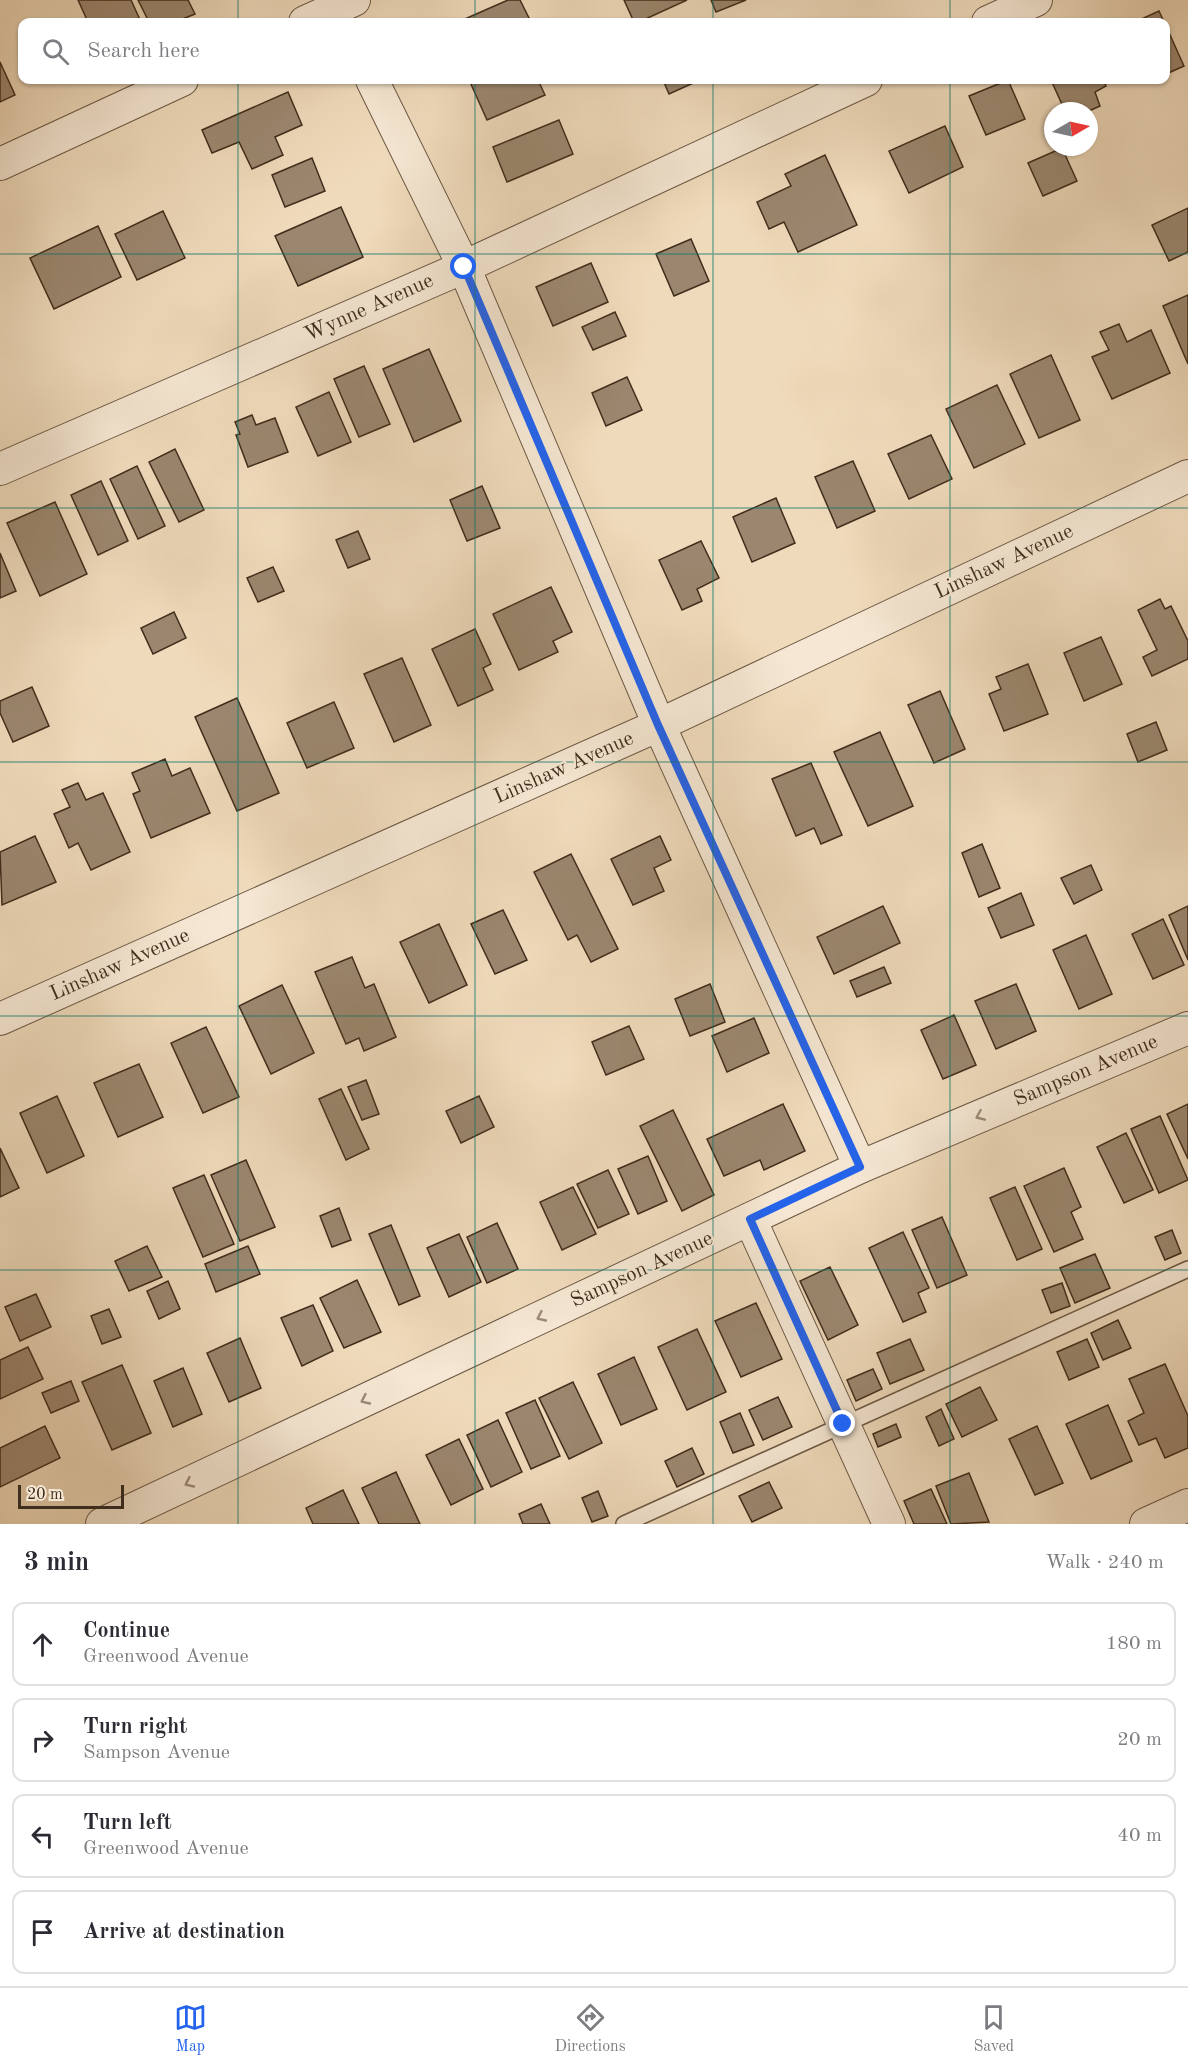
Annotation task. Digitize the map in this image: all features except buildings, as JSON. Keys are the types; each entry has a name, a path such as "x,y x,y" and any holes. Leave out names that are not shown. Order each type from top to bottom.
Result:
{"street":[{"path":"997,18 1036,0"},
{"path":"315,18 342,8"},
{"path":"0,164 173,84"},
{"path":"374,84 464,267 658,725 860,1167"},
{"name":"Wynne Avenue","path":"0,469 464,267 857,84"},
{"name":"Linshaw Avenue","path":"0,1019 658,725 1188,476"},
{"name":"Sampson Avenue","path":"102,1524 860,1167 1188,1028"},
{"path":"750,1219 889,1524"},
{"path":"1146,1524 1188,1505"}],"lane":[{"path":"624,1524 1188,1269"}],"route":[{"path":"464,267 658,725 860,1167 750,1219 843,1424"}]}
